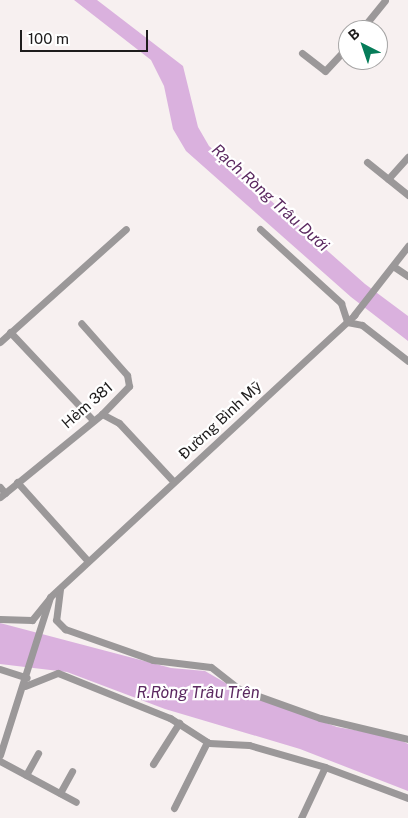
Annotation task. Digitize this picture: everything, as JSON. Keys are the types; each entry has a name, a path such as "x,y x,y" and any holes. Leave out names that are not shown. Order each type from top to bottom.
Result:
{"street":[{"path":"369,20 385,0"},
{"path":"302,53 326,71 338,57"},
{"path":"388,179 408,158"},
{"path":"366,162 408,195"},
{"path":"0,342 126,228"},
{"path":"260,229 341,303 347,322 362,325 408,361"},
{"name":"Đường Bình Mỹ","path":"27,675 45,609 50,598 62,584 347,322 408,246"},
{"path":"393,266 408,276"},
{"name":"Hẻm 381","path":"2,492 18,482 102,414 130,380 81,323"},
{"path":"10,332 93,420"},
{"path":"102,414 119,423 173,481"},
{"path":"18,482 87,560"},
{"path":"62,584 56,620 66,628 153,660 188,668 212,667 239,689 320,718 408,740"},
{"path":"0,619 32,620 50,598"},
{"path":"0,669 27,675 25,686 0,755"},
{"path":"25,686 58,673 178,723 207,742 249,745 325,767 408,798"},
{"path":"153,764 178,723"},
{"path":"174,808 207,742"},
{"path":"26,775 38,753"},
{"path":"0,761 76,802"},
{"path":"301,818 325,767"},
{"path":"60,793 72,771"}],"water":[{"path":"74,0 97,0 183,66 198,127 209,146 365,284 408,316 408,341 351,297 186,151 173,129 164,86 151,60"},
{"name":"R.Ròng Trâu Trên","path":"0,623 171,668 205,671 241,692 337,727 395,737 408,744 408,791 300,749 165,709 67,672 0,664"}],"water label":[{"name":"Rạch Ròng Trâu Dưới","path":"270,198"}]}
